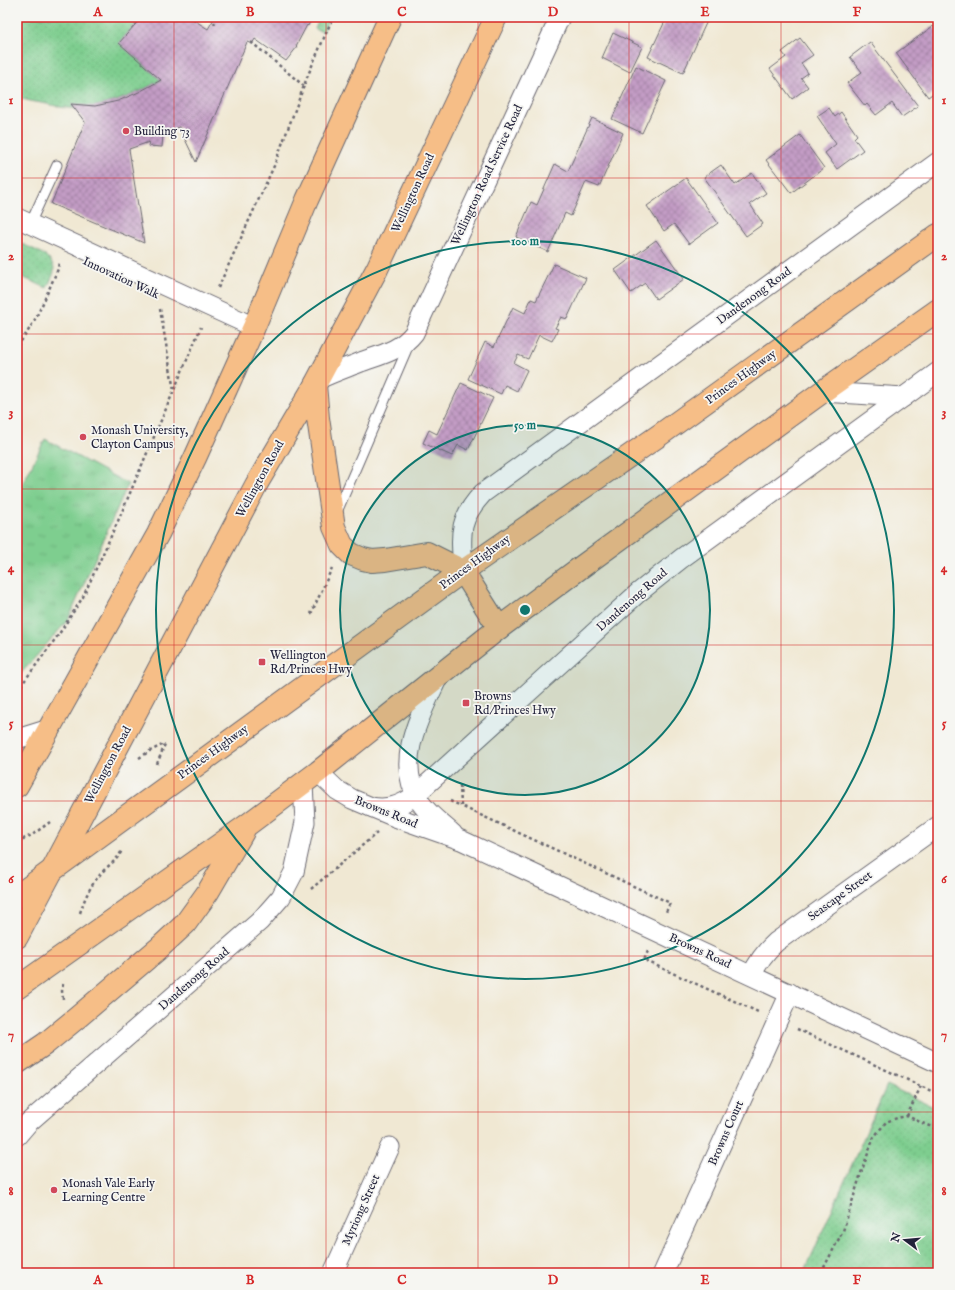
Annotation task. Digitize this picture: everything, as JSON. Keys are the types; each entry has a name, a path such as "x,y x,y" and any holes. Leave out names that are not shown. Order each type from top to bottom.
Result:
{"highway":[{"path":"17,785 158,534 254,327 304,207 390,17"},
{"name":"Wellington Road","path":"17,938 256,485 316,382 377,269 496,17"},
{"name":"Princes Highway","path":"17,896 463,571 661,434 938,235"},
{"path":"17,988 246,826 310,778 499,628 822,392 938,310"},
{"path":"316,382 318,418 333,520 336,533 342,544 351,554 358,558 377,561 427,553 463,571 499,628"},
{"path":"17,1063 46,1044 185,924 208,892 246,826"}],"street":[{"name":"Wellington Road Service Road","path":"316,382 344,368 394,350 407,341 414,333 560,17"},
{"name":"Dandenong Road","path":"463,571 461,539 462,527 467,514 483,494 938,162"},
{"path":"23,221 254,327"},
{"name":"Dandenong Road","path":"371,807 384,809 390,808 407,801 416,795 638,593 682,558 938,372"},
{"path":"822,392 904,397"},
{"name":"Browns Road","path":"438,677 423,710 410,748 409,760 411,782 416,795 424,807 461,840"},
{"path":"17,739 49,729"},
{"name":"Dandenong Road","path":"17,1136 29,1122 260,921 276,904 290,880 297,861 305,822 310,778"},
{"name":"Browns Road","path":"310,778 371,807 461,840 938,1063"},
{"name":"Seascape Street","path":"752,975 766,950 938,826"},
{"name":"Browns Court","path":"663,1273 790,993"},
{"name":"Myriong Street","path":"333,1273 390,1147"}],"lane":[{"path":"23,221 58,165"},
{"name":"Wellington Road Service Road","path":"333,520 414,333"}],"path":[{"path":"211,17 215,24"},
{"path":"17,691 59,634 83,597 174,392 209,306 274,166 304,86 333,17"},
{"path":"251,42 304,86"},
{"name":"Innovation Walk","path":"17,346 25,337 35,320 58,269 59,259 64,262"},
{"name":"Innovation Walk","path":"160,306 174,392"},
{"path":"156,765 165,744"},
{"path":"460,755 461,806 670,903"},
{"path":"305,893 396,817"},
{"path":"71,949 80,912 87,892 106,868 119,857 122,849"},
{"path":"63,984 62,990 64,1001"},
{"path":"907,1116 921,1086"},
{"path":"821,1273 843,1231 874,1137 886,1122 907,1116 938,1130"}],"green space":[{"path":"17,17 142,17 119,43 161,80 116,101 93,107 65,108 17,97"},
{"path":"320,17 329,17 323,32 315,29"},
{"path":"17,242 40,252 50,260 53,265 54,272 47,288 22,277 17,273"},
{"path":"45,439 128,484 68,620 17,678 17,495"},
{"path":"887,1085 938,1109 938,1273 804,1273"}],"building":[{"name":"Building 73","path":"142,17 189,17 208,29 215,17 312,17 296,46 297,47 286,61 255,39 252,44 247,42 196,162 179,127 163,135 162,147 148,146 149,142 129,149 144,243 51,204 85,122 71,104 95,106 118,101 161,80 119,43"},
{"path":"667,17 697,17 707,21 683,73 648,57"},
{"path":"933,26 938,32 938,96 935,92 928,97 896,53"},
{"path":"613,33 642,47 630,72 602,58"},
{"path":"800,38 813,55 801,63 808,73 801,78 808,87 792,99 770,69 786,57 782,52"},
{"path":"870,42 918,106 902,117 892,103 876,115 867,104 865,106 847,83 862,72 850,57"},
{"path":"636,66 666,81 642,133 612,119"},
{"path":"829,108 835,117 841,112 857,135 854,138 863,150 837,169 825,153 836,144 817,116"},
{"path":"592,118 623,133 599,187 586,182 571,216 565,213 548,252 516,237 531,202 537,205 555,164 568,171"},
{"path":"800,135 824,168 791,193 766,160"},
{"path":"721,165 735,185 752,173 766,193 750,204 763,224 746,236 704,177"},
{"path":"686,178 718,223 689,244 674,224 664,231 647,206"},
{"path":"656,240 684,279 656,299 645,283 631,293 615,270"},
{"path":"554,264 586,278 567,319 561,317 555,328 558,329 552,341 539,335 528,359 518,355 514,363 527,370 517,391 505,385 501,394 468,379 485,342 494,347 513,307 525,313 531,299 536,301"},
{"path":"461,383 493,398 468,450 458,445 452,456 423,443 429,430 437,434"}],"place":[{"name":"Building 73","path":"126,131"},
{"name":"Monash University, Clayton Campus","path":"83,437"},
{"name":"Wellington Rd/Princes Hwy","path":"262,662"},
{"name":"Browns Rd/Princes Hwy","path":"466,703"},
{"name":"Monash Vale Early Learning Centre","path":"54,1190"}]}
